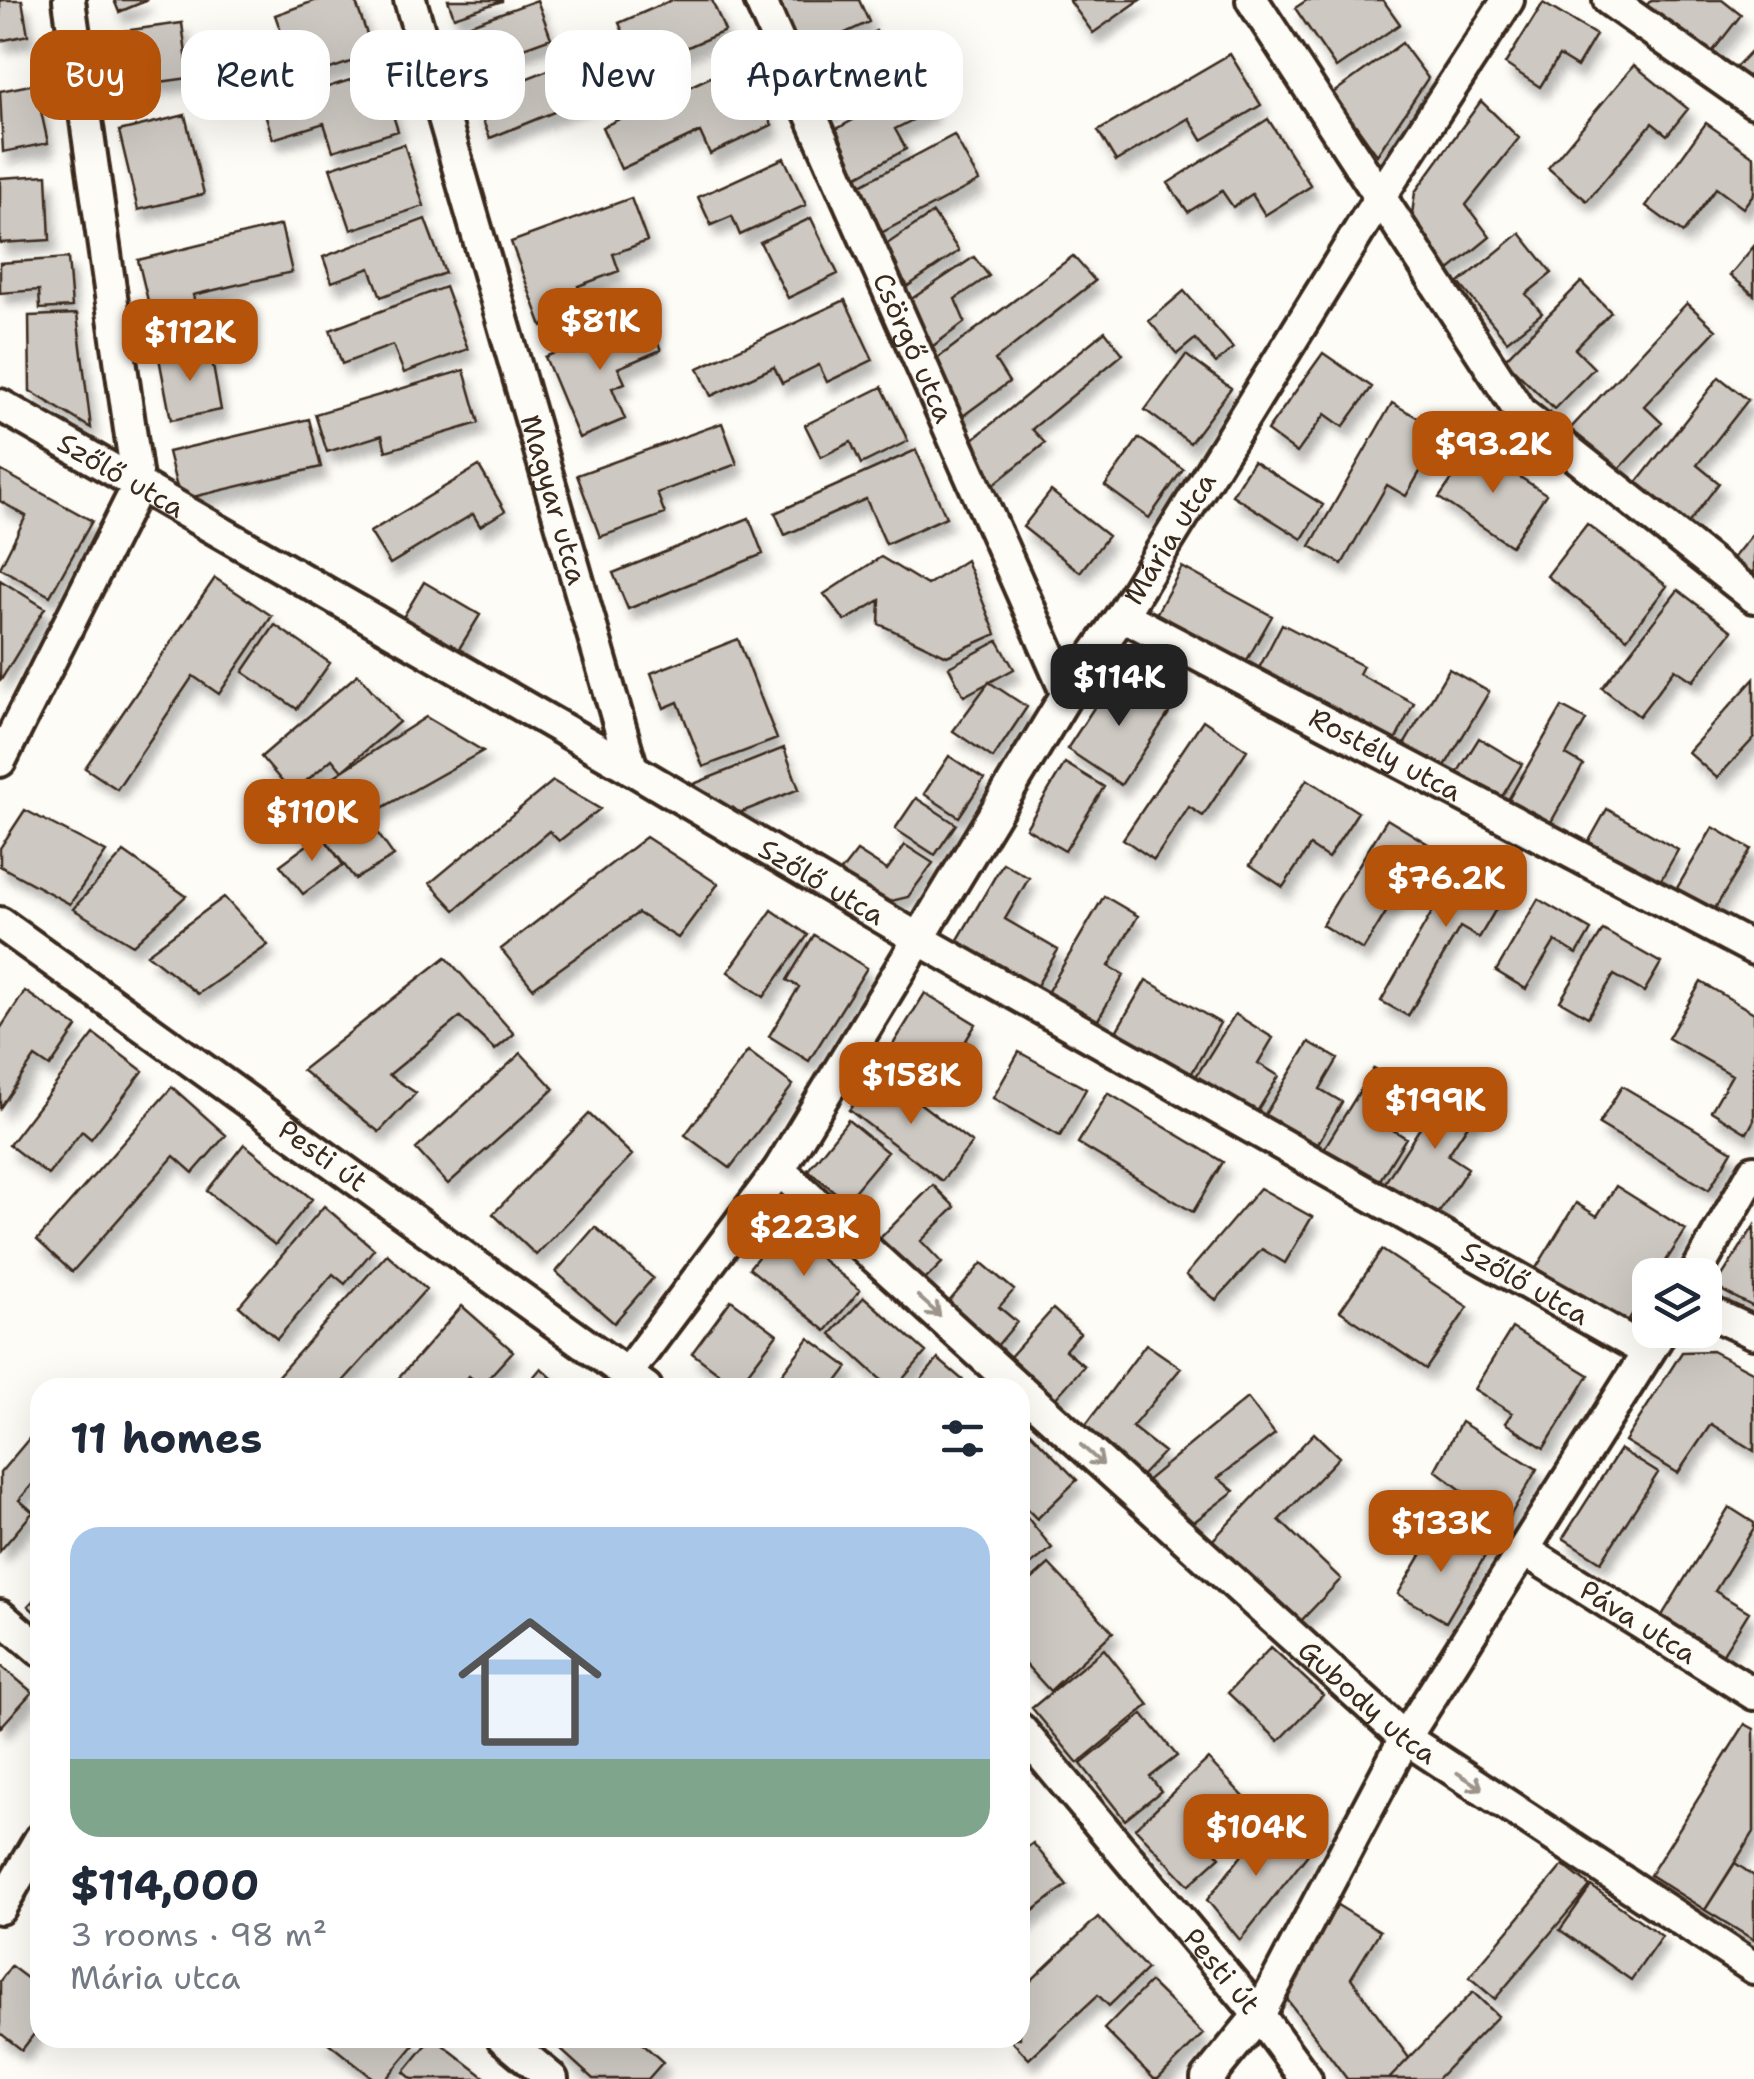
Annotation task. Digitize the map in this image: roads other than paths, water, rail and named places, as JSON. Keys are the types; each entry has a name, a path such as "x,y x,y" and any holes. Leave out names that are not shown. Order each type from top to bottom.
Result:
{"street":[{"path":"0,761 138,486 69,0"},
{"name":"Magyar utca","path":"410,0 632,769"},
{"name":"Csörgő utca","path":"760,0 1068,694"},
{"path":"1252,0 1520,412 1754,597"},
{"name":"Mária utca","path":"638,1378 779,1170 1068,694 1122,615 1380,197 1508,0"},
{"path":"1610,0 1754,102"},
{"name":"Szőlő utca","path":"0,405 917,938 1632,1328"},
{"name":"Rostély utca","path":"1122,615 1754,949"},
{"name":"Pesti út","path":"0,923 634,1378"},
{"name":"Gubody utca","path":"779,1170 1008,1378"},
{"path":"1705,1258 1754,1171"},
{"path":"1722,1318 1754,1333"},
{"path":"1206,2079 1259,2015 1405,1738 1651,1348"},
{"name":"Gubody utca","path":"1030,1398 1405,1738 1754,1968"},
{"name":"Páva utca","path":"1524,1550 1754,1694"},
{"path":"0,1616 30,1642"},
{"name":"Pesti út","path":"1030,1741 1259,2015 1306,2079"},
{"path":"0,1908 30,1856"},
{"path":"519,2048 552,2079"}]}
